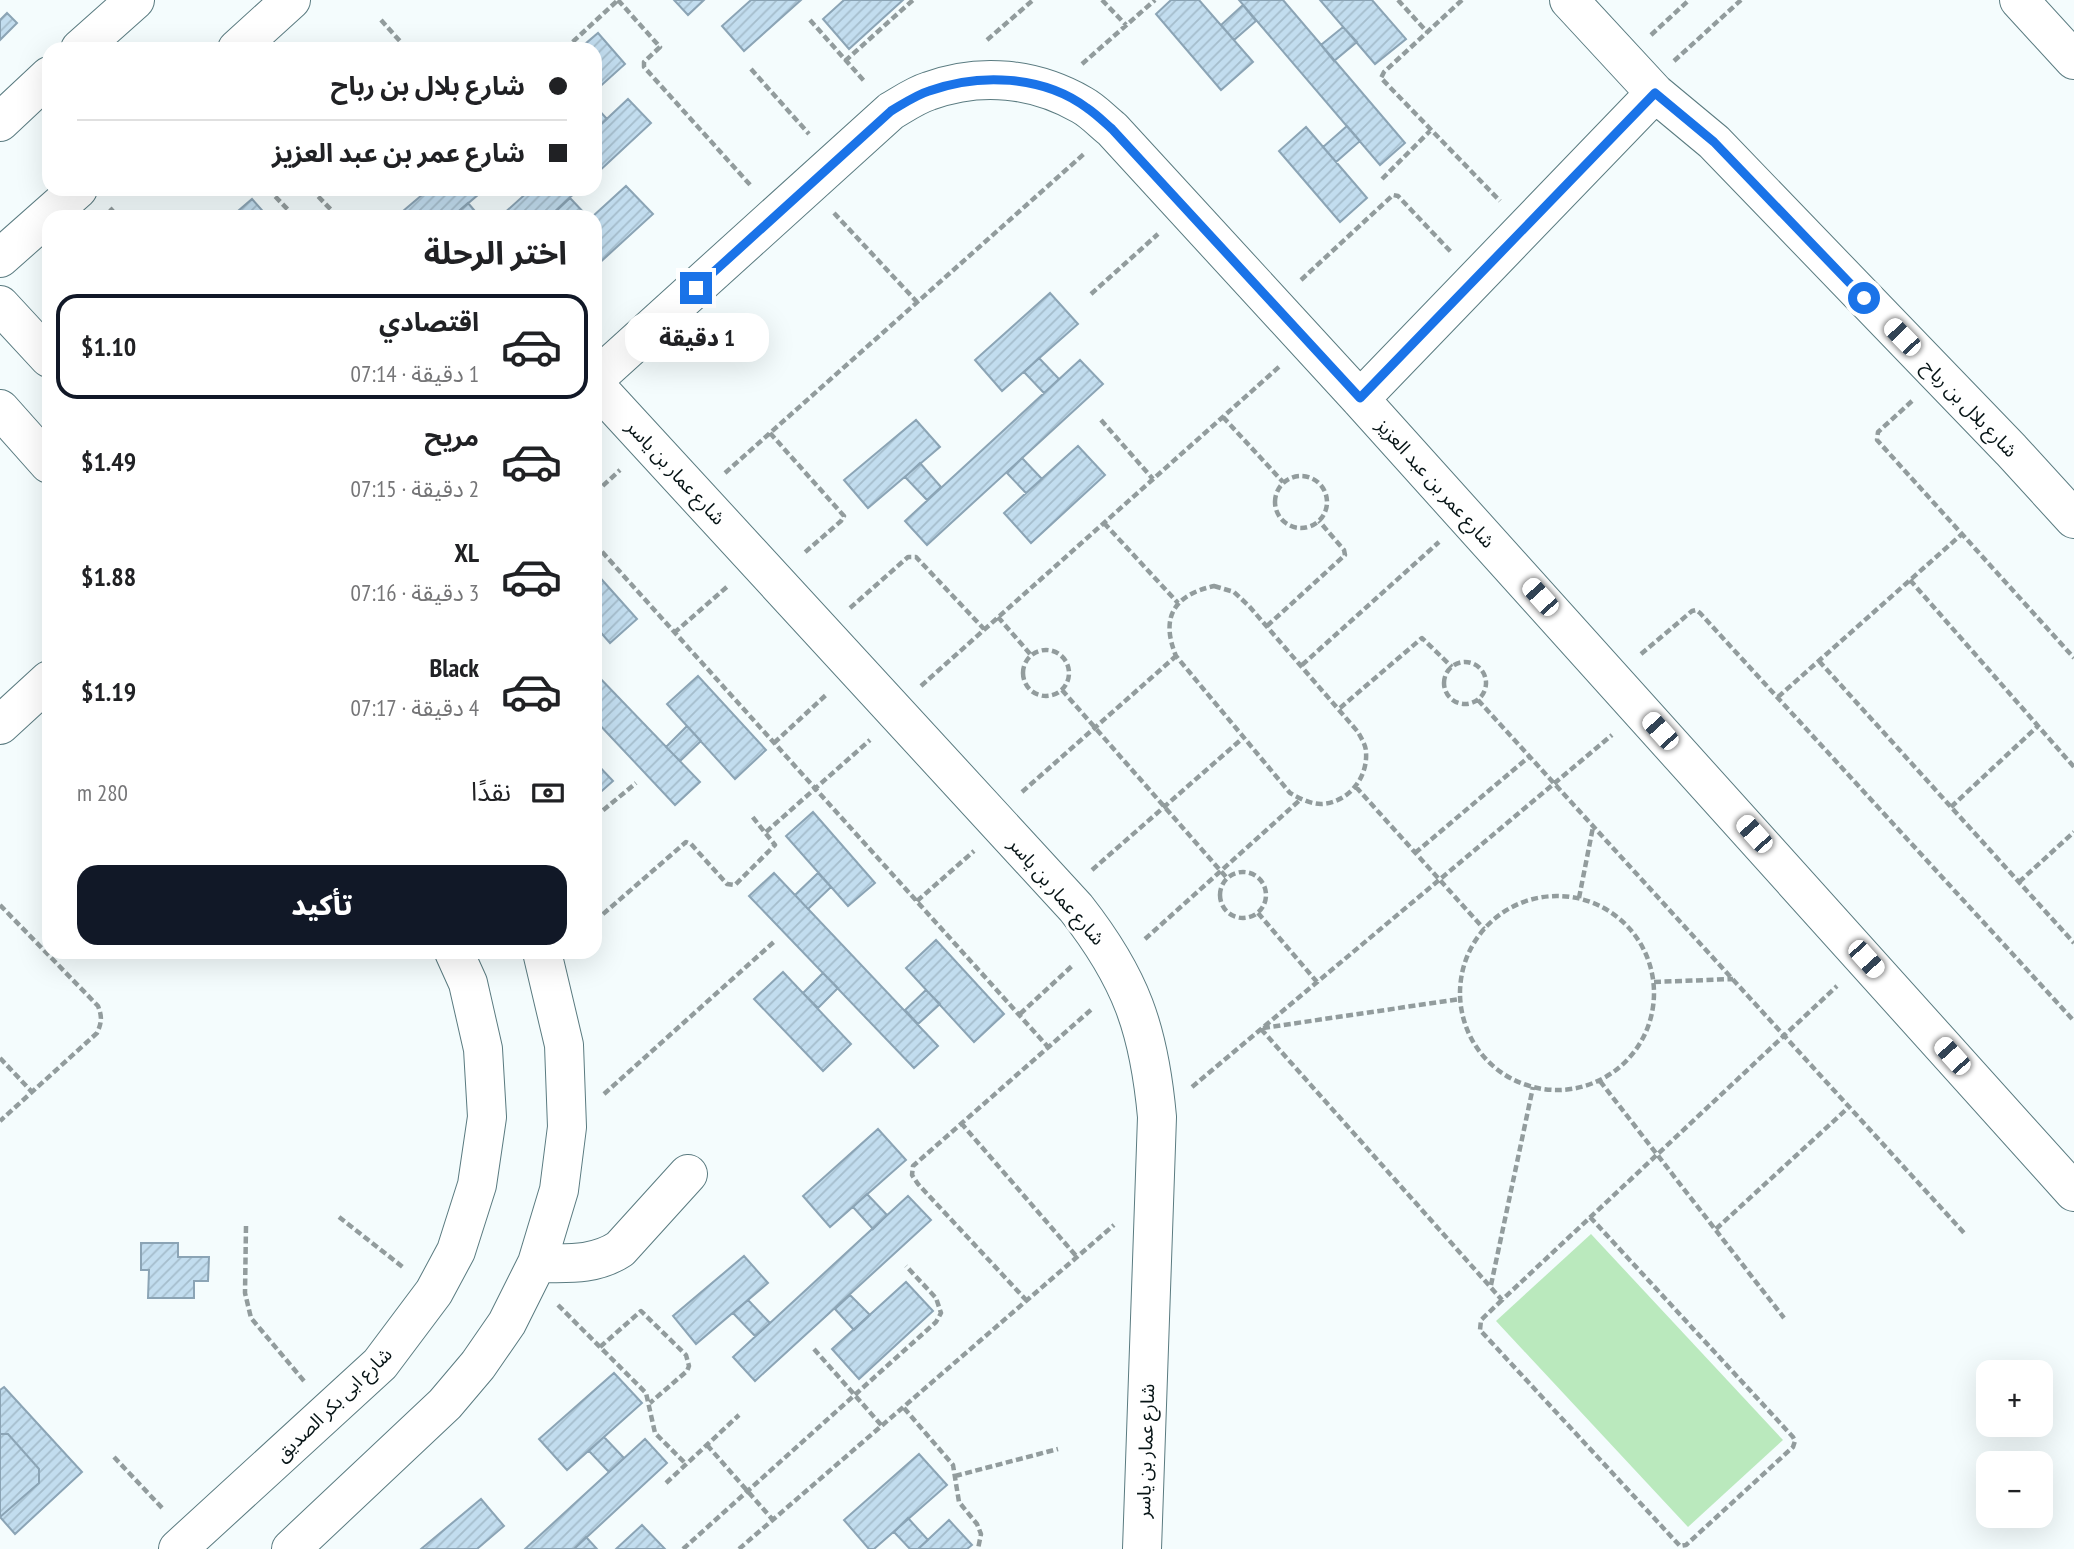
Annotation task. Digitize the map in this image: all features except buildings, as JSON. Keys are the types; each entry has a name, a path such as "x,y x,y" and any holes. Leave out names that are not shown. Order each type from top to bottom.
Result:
{"street":[{"path":"88,42 135,0"},
{"path":"245,42 292,0"},
{"name":"شارع بلال بن رباح","path":"1569,0 1642,79 1714,142 2074,519"},
{"path":"2033,5 2074,60"},
{"path":"1360,398 1525,227 1642,79"},
{"name":"شارع عمر بن عبد العزيز","path":"602,373 891,111 928,91 969,80 1012,80 1053,90 1085,106 1112,129 1360,398 2074,1192"},
{"path":"0,122 42,83"},
{"path":"54,210 70,196"},
{"path":"0,258 42,221"},
{"path":"0,305 42,350"},
{"name":"شارع عمار بن ياسر","path":"602,393 1064,895 1114,961 1142,1025 1150,1059 1157,1117 1142,1549"},
{"path":"0,409 42,456"},
{"path":"0,725 42,686"},
{"name":"شارع ابى بكر الصديق","path":"184,1543 380,1364 434,1292 456,1251 477,1185 487,1117 483,1049 468,983 457,959"},
{"path":"291,1549 445,1404 478,1365 499,1333 533,1270 559,1190 567,1127 564,1045 544,959"},
{"path":"533,1270 589,1263 608,1257 620,1249 688,1174"}],"path":[{"path":"573,42 618,0 660,47 644,62 644,67 776,215"},
{"path":"845,61 913,0"},
{"path":"1102,0 1126,25"},
{"path":"1053,90 1155,0"},
{"path":"1398,0 1427,32"},
{"path":"1462,0 1381,75 1384,82 1430,131 1525,227"},
{"path":"1642,79 1689,0"},
{"path":"1642,79 1741,0"},
{"path":"381,20 401,42"},
{"path":"810,20 891,111"},
{"path":"751,69 822,174 917,302"},
{"path":"698,496 1112,129"},
{"path":"1382,179 1430,131"},
{"path":"1275,306 1393,194 1398,196 1476,278"},
{"path":"275,196 288,210"},
{"path":"318,196 332,210"},
{"path":"1091,294 1186,209"},
{"path":"766,832 984,629 1308,341"},
{"path":"1940,376 1875,435 1877,440 2074,658"},
{"path":"1223,417 1283,482"},
{"path":"1101,420 1153,479"},
{"path":"674,633 841,521 844,516 770,433"},
{"path":"1296,476 1309,477 1321,484 1327,496 1326,510 1319,522 1306,528 1292,527 1281,520 1275,507 1276,493 1283,482 1296,476"},
{"path":"1302,665 1467,517"},
{"path":"1266,626 1345,555 1344,550 1319,522"},
{"path":"1104,523 1178,603"},
{"path":"1778,697 1962,534"},
{"path":"602,552 1048,1047"},
{"path":"823,632 912,556 916,557 984,629"},
{"path":"1910,580 2074,767"},
{"path":"1214,586 1234,592 1266,626 1340,708 1358,732 1366,750 1365,770 1356,787 1340,800 1320,804 1300,799 1290,793 1176,656 1169,639 1170,620 1178,603 1194,591 1214,586"},
{"path":"1612,677 1696,610 2074,1021"},
{"path":"998,617 1031,655"},
{"path":"1340,708 1422,638 1451,667"},
{"path":"1044,649 1058,653 1068,663 1069,677 1062,690 1049,696 1035,693 1025,682 1023,667 1031,655 1044,649"},
{"path":"917,901 1095,727 1176,656"},
{"path":"1819,661 2074,943"},
{"path":"1462,662 1473,663 1482,670 1486,680 1485,691 1479,700 1468,704 1457,703 1448,696 1444,686 1445,676 1451,667 1462,662"},
{"path":"774,743 856,668"},
{"path":"1062,690 1226,877"},
{"path":"1479,700 1965,1234"},
{"path":"1157,1117 1641,710"},
{"path":"1951,807 2038,726"},
{"path":"1064,895 1244,737"},
{"path":"1415,853 1530,756"},
{"path":"602,811 636,783"},
{"path":"1356,787 1484,929"},
{"path":"1020,1014 1114,961 1300,799"},
{"path":"602,915 686,842 691,844 727,884 735,885 773,849 774,842 751,815"},
{"path":"1579,898 1593,826"},
{"path":"2019,882 2074,832"},
{"path":"1240,871 1255,874 1264,885 1266,900 1258,913 1244,919 1230,915 1221,905 1219,890 1226,877 1240,871"},
{"path":"1553,896 1579,898 1602,906 1621,920 1638,938 1649,959 1654,982 1653,1012 1643,1040 1625,1064 1600,1081 1556,1091 1533,1087 1505,1075 1482,1055 1467,1029 1460,999 1461,974 1470,950 1484,929 1504,911 1528,900 1553,896"},
{"path":"0,905 42,948"},
{"path":"1258,913 1317,982"},
{"path":"567,1127 776,940"},
{"path":"0,1121 97,1032 101,1024 98,1006 52,959"},
{"path":"1590,1217 1795,1441 1793,1447 1686,1545 1680,1546 1480,1330 1481,1320 1590,1217 1657,1154 1866,959"},
{"path":"1027,1301 912,1175 913,1166 1048,1047 1114,961"},
{"path":"1654,982 1732,979"},
{"path":"1261,1029 1460,999"},
{"path":"1261,1029 1491,1284 1502,1300"},
{"path":"0,1058 32,1092"},
{"path":"1600,1081 1784,1318"},
{"path":"1491,1284 1533,1087"},
{"path":"1716,1229 1849,1107"},
{"path":"961,1123 1077,1256"},
{"path":"739,1549 1154,1190"},
{"path":"339,1217 434,1292"},
{"path":"246,1226 245,1293 251,1318 330,1411"},
{"path":"683,1549 936,1322 941,1313 936,1298 906,1266"},
{"path":"533,1270 600,1347 646,1392 655,1433 686,1464"},
{"path":"600,1347 641,1311 686,1355 690,1366 687,1371 649,1402"},
{"path":"814,1349 882,1426"},
{"path":"904,1408 953,1465 958,1502 977,1524 981,1534 978,1549"},
{"path":"666,1483 739,1415"},
{"path":"707,1445 773,1520"},
{"path":"955,1476 1058,1449"},
{"path":"114,1457 184,1543"}],"green space":[{"path":"1591,1234 1783,1440 1688,1527 1496,1321"}],"route":[{"path":"696,288 891,111 928,91 969,80 1012,80 1053,90 1085,106 1112,129 1360,398 1655,93 1714,142 1864,298"}]}
